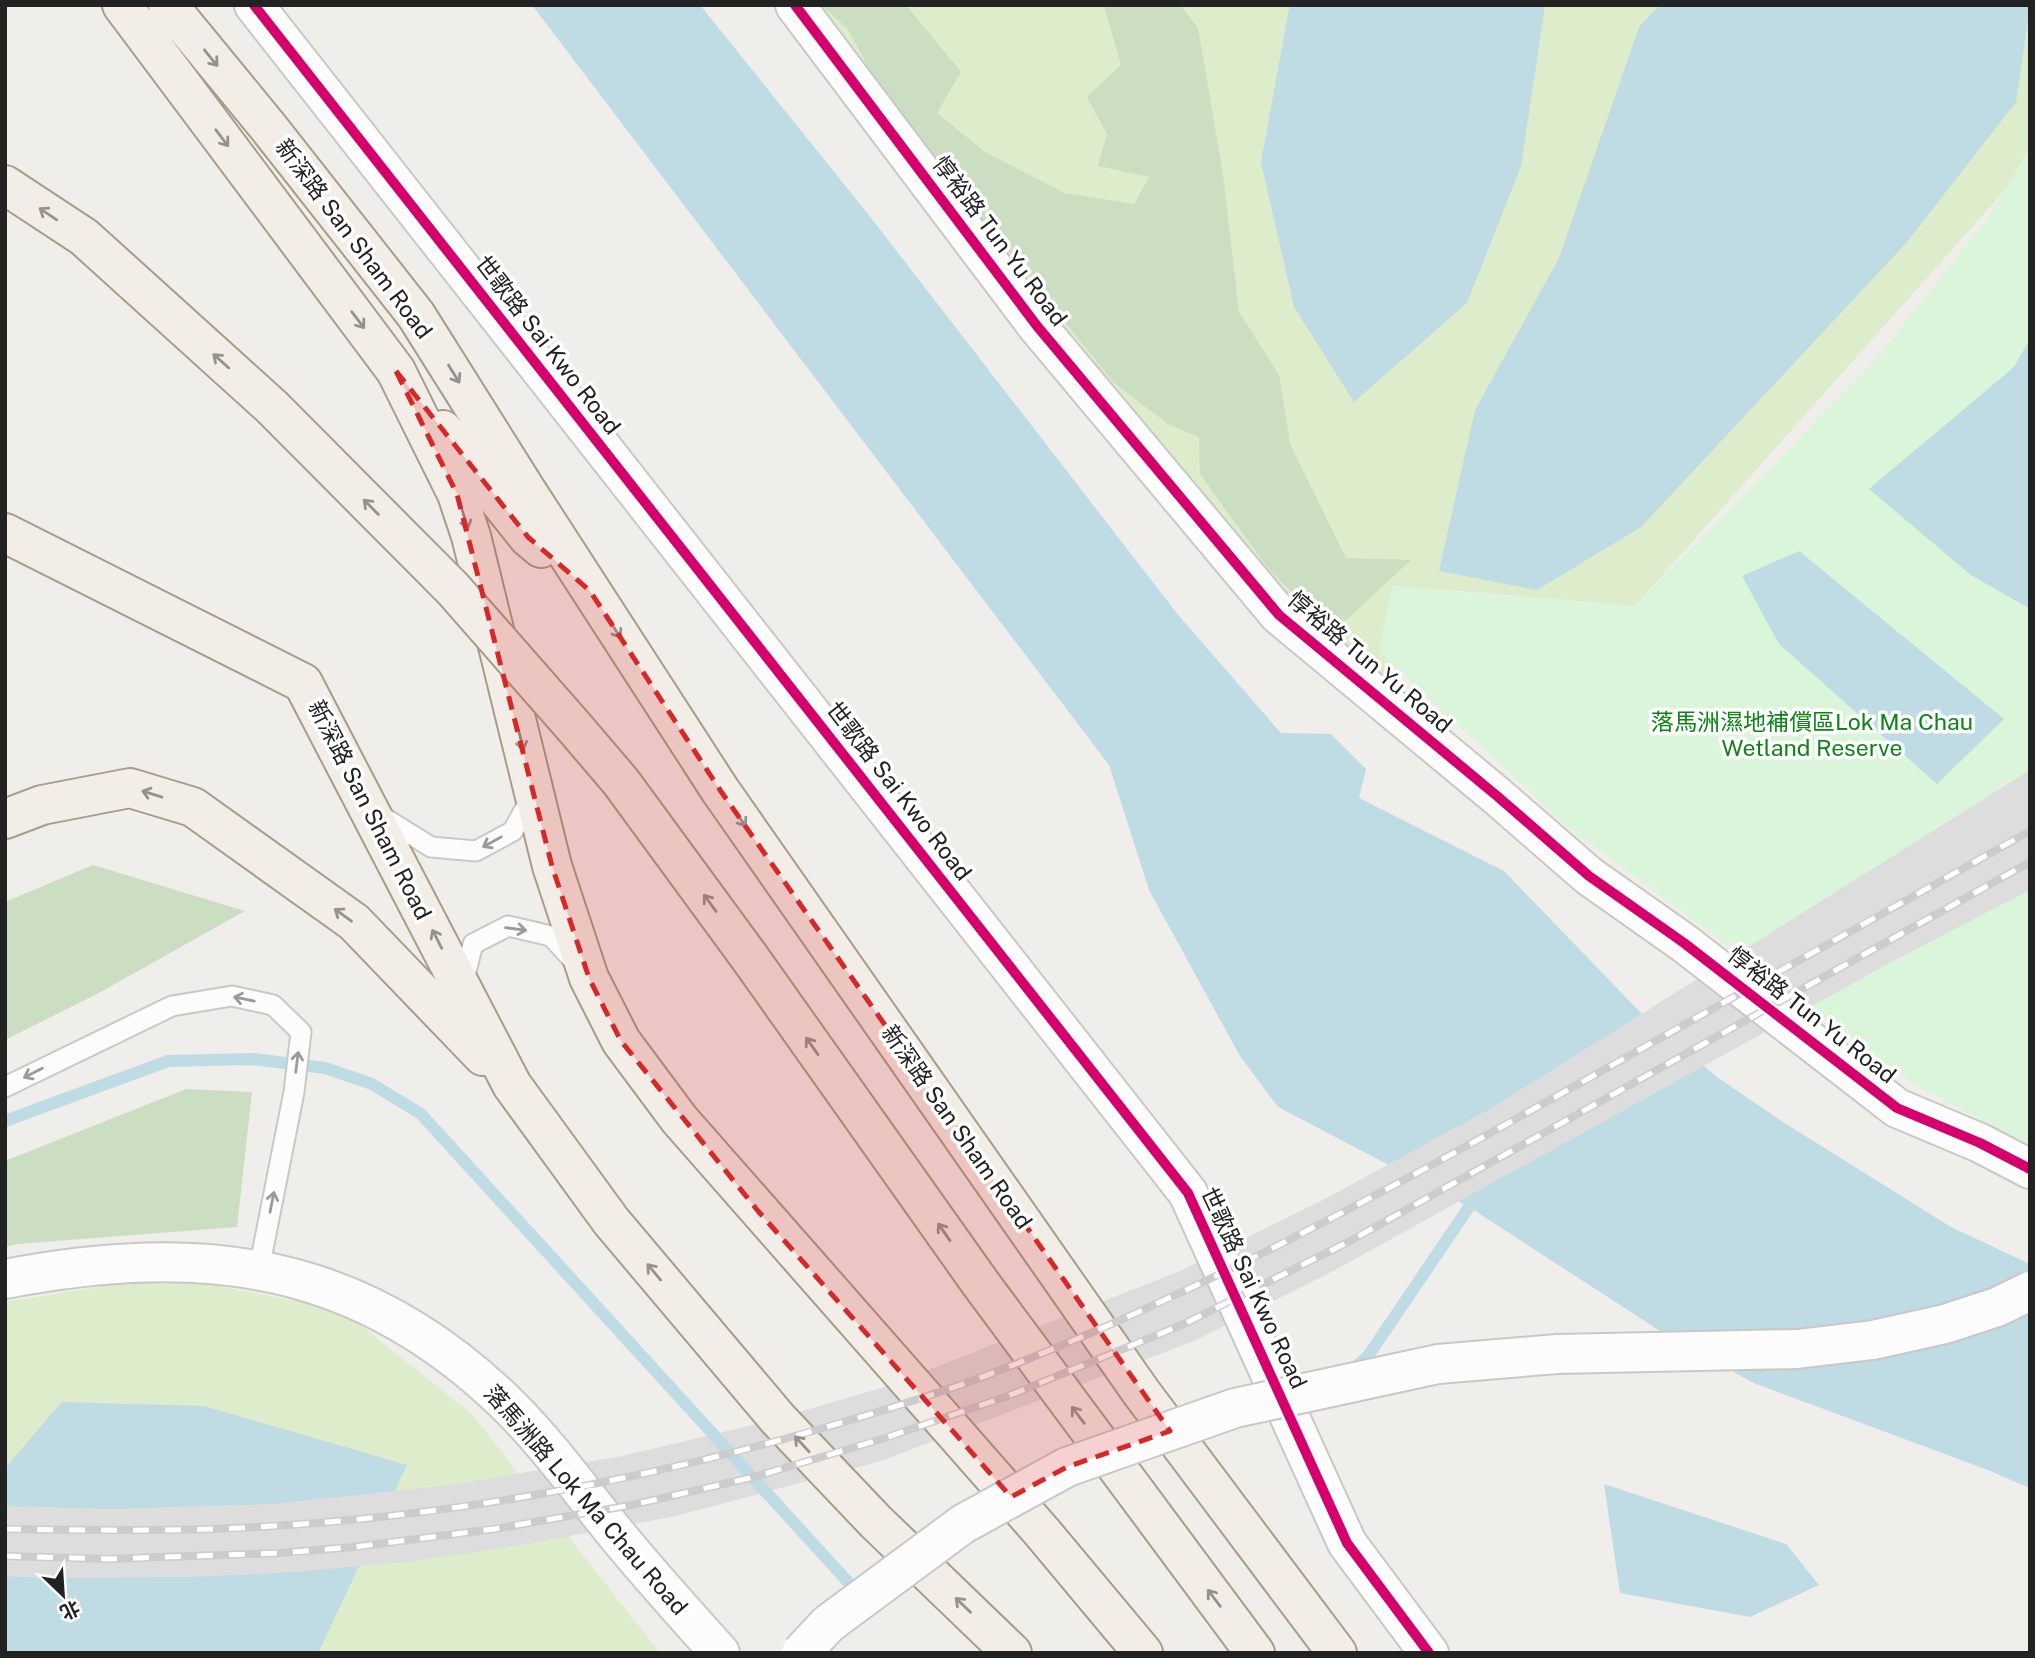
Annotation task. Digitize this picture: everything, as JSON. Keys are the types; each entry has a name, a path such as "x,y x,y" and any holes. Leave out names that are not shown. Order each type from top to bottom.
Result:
{"main road":[{"name":"新深路 San Sham Road","path":"122,5 397,371 528,537 590,591"},
{"name":"新深路 San Sham Road","path":"168,5 416,315 590,591 720,790 1141,1392 1337,1653"},
{"path":"5,185 84,237 272,407 453,589 621,782 750,958 981,1284 1255,1653"},
{"name":"新深路 San Sham Road","path":"397,371 460,504 471,536 552,866 589,978 621,1041 679,1119 1042,1532 1143,1653"},
{"name":"新深路 San Sham Road","path":"5,533 303,683 512,1085"},
{"name":"新深路 San Sham Road","path":"5,819 42,805 130,788 193,807 354,922 512,1085 611,1221 778,1419 876,1522 1012,1653"}],"street":[{"name":"世歌路 Sai Kwo Road","path":"254,5 1188,1193 1347,1542 1429,1653"},
{"name":"惇裕路 Tun Yu Road","path":"795,5 1037,326 1279,615 1497,796 1588,876 1684,943 1897,1108 1980,1143 2030,1169"},
{"name":"落馬洲路 Lok Ma Chau Road","path":"5,1279 92,1265 152,1261 209,1263 259,1269 316,1285 367,1305 420,1334 483,1381 531,1430 619,1538 720,1653"},
{"path":"801,1653 828,1624 963,1524 1067,1467 1235,1408 1438,1364 1557,1354 1797,1349 1873,1340 1945,1324 1997,1307 2030,1291"}],"lane":[{"path":"369,809 431,847 477,851 513,831 534,792"},
{"path":"462,988 473,944 508,926 551,936 589,978"},
{"path":"5,1087 172,1006 232,996 273,1005 301,1032 294,1092 259,1269"}],"highlighted area":[{"path":"396,371 528,537 590,591 720,790 1170,1431 1067,1467 1011,1497 758,1211 621,1041 589,978 552,866 457,494"}],"green space":[{"path":"795,5 2030,5 2030,148 2006,189 1635,606 1435,589 1379,698 1279,615"},
{"path":"821,5 906,5 961,72 937,113 985,152 1065,193 1134,204 1149,177 1098,166 1107,134 1087,97 1121,65 1104,5 1180,5 1198,28 1223,175 1239,312 1279,375 1290,444 1346,558 1411,560 1332,633 1267,567 1200,474 1199,437 1168,424 1114,383 888,103 847,28"},
{"name":"落馬洲濕地補償區Lok Ma Chau Wetland Reserve","path":"2030,148 2030,1147 1914,1084 1569,828 1379,652 1392,586 1635,606 1876,359 1990,215"},
{"path":"93,865 245,911 97,994 5,1040 5,902"},
{"path":"186,1089 252,1092 237,1227 5,1247 5,1161"},
{"path":"164,1276 340,1309 472,1414 660,1653 5,1653 5,1302"}],"water":[{"path":"532,5 700,5 868,214 1179,616 1281,733 1331,734 1366,769 1359,798 1504,871 1639,1011 1717,1077 1783,1122 1951,1227 2030,1264 2030,1488 1754,1383 1674,1340 1469,1207 1278,1107 1240,1056 1149,890 1109,765"},
{"path":"1292,5 1545,5 1521,166 1467,303 1354,402 1294,307 1261,162 1289,9"},
{"path":"1660,5 2030,7 2016,102 1907,242 1641,527 1537,590 1439,571 1475,410 1559,258 1639,27"},
{"path":"2030,339 2030,609 1971,575 1869,489 2014,367"},
{"path":"1799,551 2004,719 1937,784 1779,644 1742,576"},
{"path":"62,1402 204,1406 407,1465 318,1653 5,1653 5,1468"},
{"path":"1604,1484 1786,1544 1819,1585 1750,1617 1620,1593"}],"pier":[{"path":"2030,770 2030,890 1895,960 1337,1269 1194,1341 881,1461 676,1516 522,1545 405,1562 295,1572 193,1577 5,1576 5,1506 111,1509 271,1504 451,1485 622,1456 761,1423 888,1386 1180,1271 1323,1200 1495,1106"}],"waterway":[{"path":"5,1121 168,1061 253,1059 325,1068 372,1084 421,1114 859,1594"},
{"path":"1352,1371 1368,1356 1469,1207"}],"railway":[{"path":"5,1529 213,1529 289,1525 518,1498 742,1450 957,1386 1154,1305 1302,1233 1519,1117 2030,831"},
{"path":"5,1556 108,1559 280,1553 354,1547 494,1529 632,1505 754,1477 882,1439 1008,1396 1184,1324 1350,1241 2030,862"}],"cycle path":[{"path":"254,5 1188,1193 1347,1543 1429,1653"},
{"path":"795,5 1037,326 1279,615 1589,876 1684,943 1897,1108 1980,1143 2030,1169"}]}
